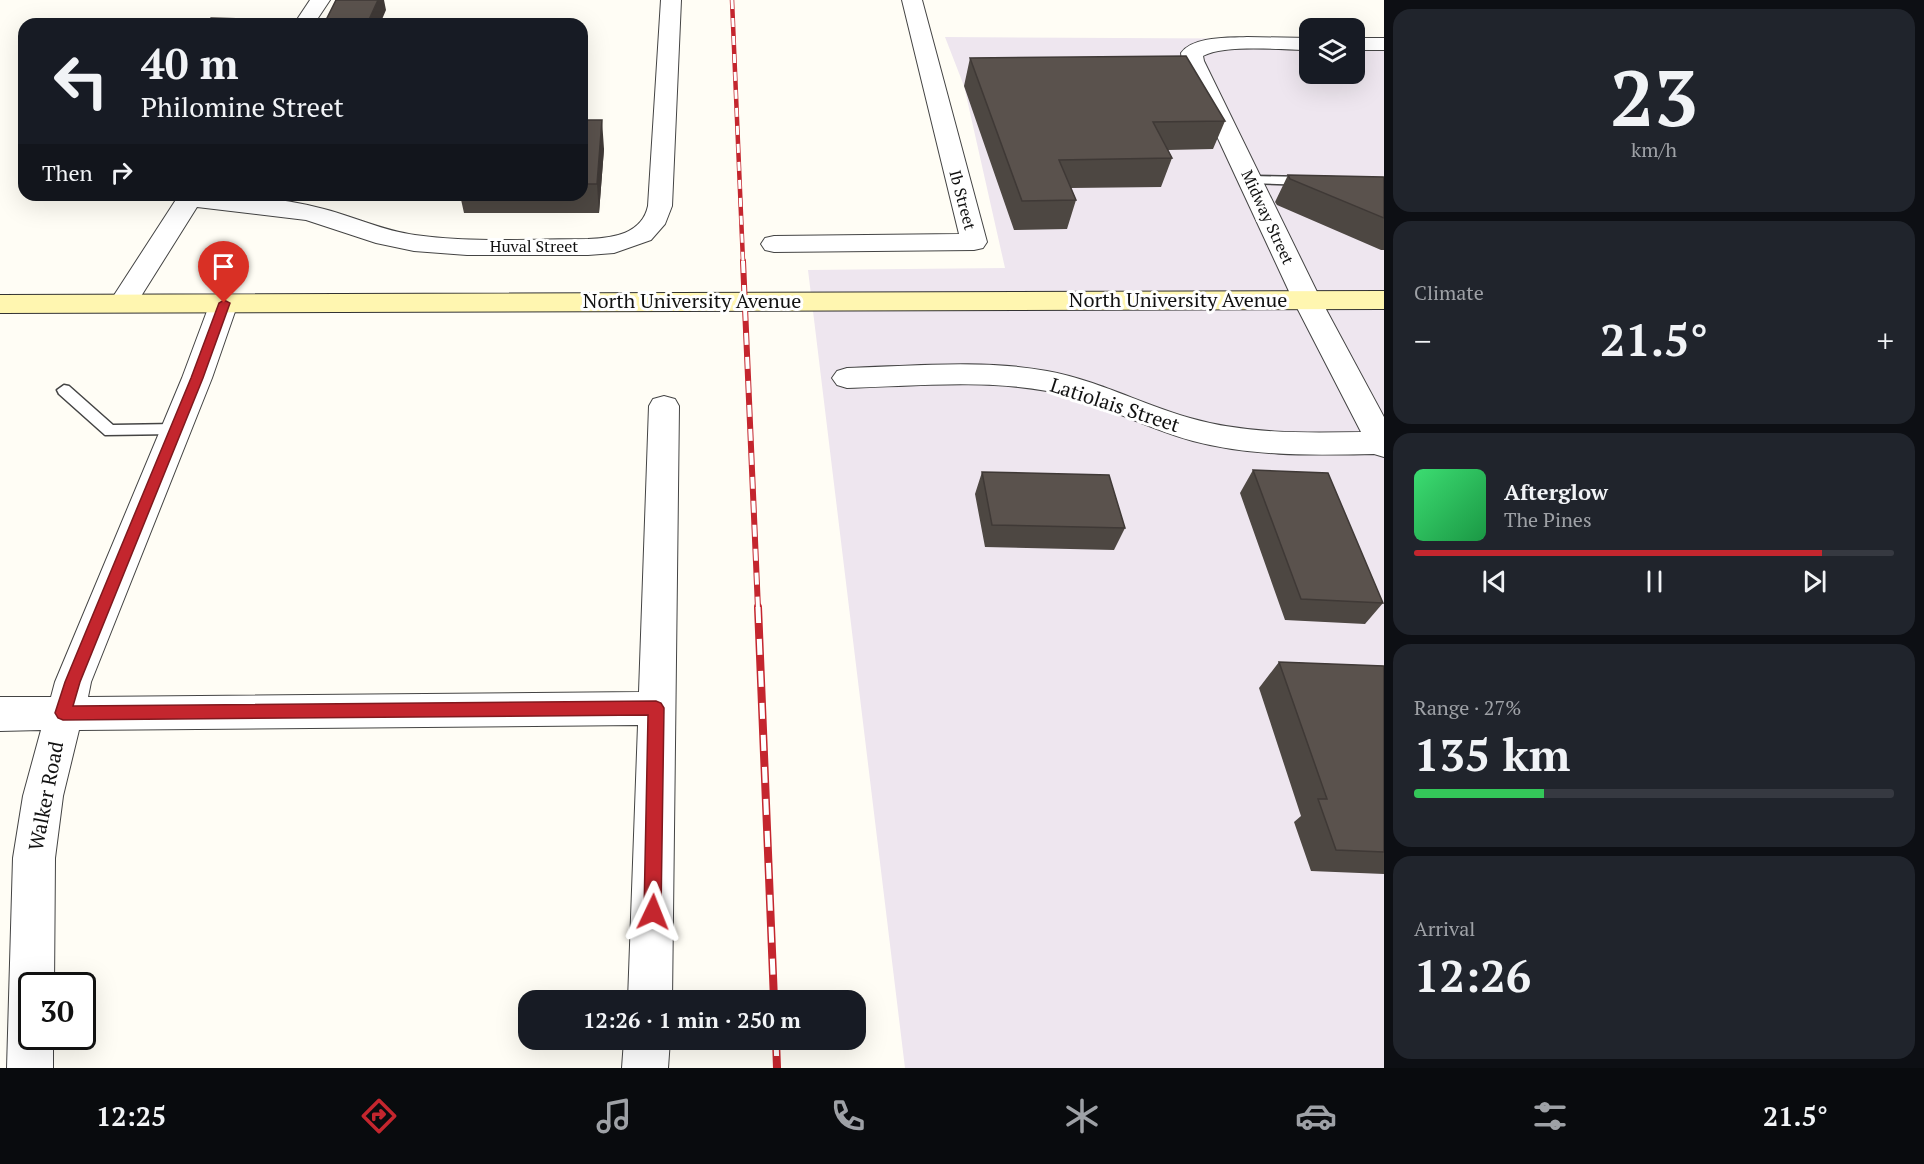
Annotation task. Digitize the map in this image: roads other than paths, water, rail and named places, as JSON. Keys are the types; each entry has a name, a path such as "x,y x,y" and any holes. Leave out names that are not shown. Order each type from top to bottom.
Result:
{"main road":[{"name":"North University Avenue","path":"0,304 1384,300"}],"street":[{"path":"308,18 320,0"},
{"name":"Huval Street","path":"235,201 310,213 373,234 417,244 605,246 637,237 650,228 658,215 660,206 671,0"},
{"name":"Ib Street","path":"774,244 974,242 912,0"},
{"name":"Midway Street","path":"1299,44 1219,44 1194,50 1193,61 1307,300 1374,408 1383,444"},
{"path":"1365,44 1384,44"},
{"path":"123,303 188,201"},
{"name":"Walker Road","path":"30,1068 34,858 43,796 63,713 73,682 176,429 224,303"},
{"name":"Latiolais Street","path":"847,378 1008,376 1048,381 1087,391 1192,430 1244,440 1293,445 1383,444"},
{"path":"650,990 664,406"},
{"path":"0,714 656,708"},
{"path":"645,1068 646,1050"}],"lane":[{"path":"1251,180 1316,181"},
{"path":"64,390 110,430 176,429"}],"railway":[{"path":"732,0 743,262"},
{"path":"743,261 758,609"},
{"path":"758,607 774,990"},
{"path":"776,1050 777,1068"}]}
